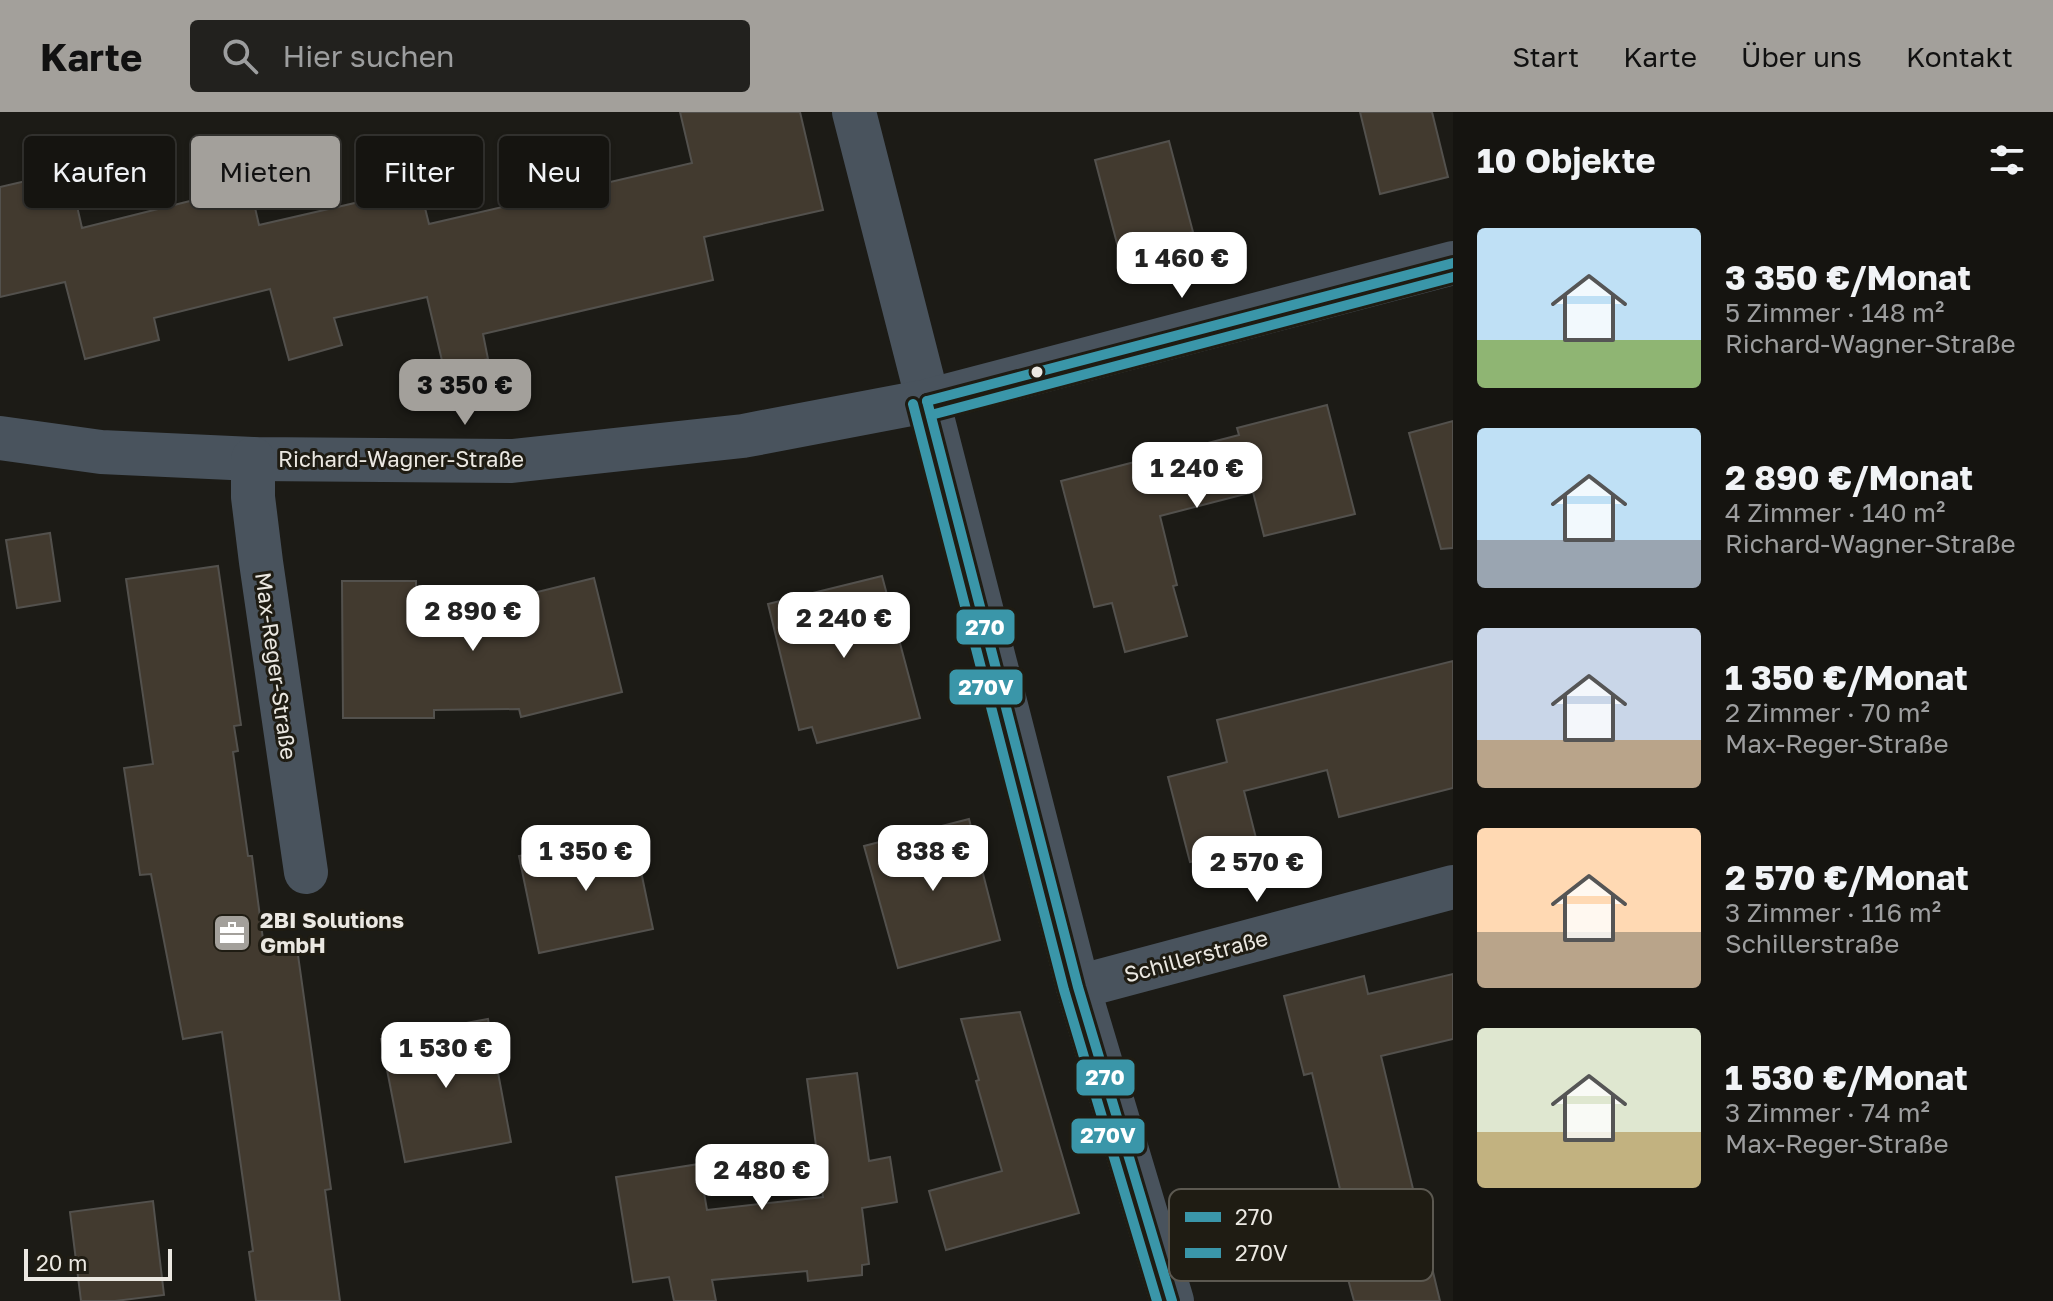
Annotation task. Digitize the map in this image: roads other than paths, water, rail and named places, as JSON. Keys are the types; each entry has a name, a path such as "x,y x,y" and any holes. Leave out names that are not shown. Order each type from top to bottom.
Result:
{"street":[{"path":"854,112 1078,987 1172,1301"},
{"name":"Richard-Wagner-Straße","path":"0,438 101,452 253,459 512,461 743,436 927,401 1453,263"},
{"name":"Max-Reger-Straße","path":"253,459 253,497 261,562 306,872"},
{"name":"Schillerstraße","path":"1078,987 1453,887"}],"place":[{"name":"2BI Solutions GmbH","path":"232,933"}]}
